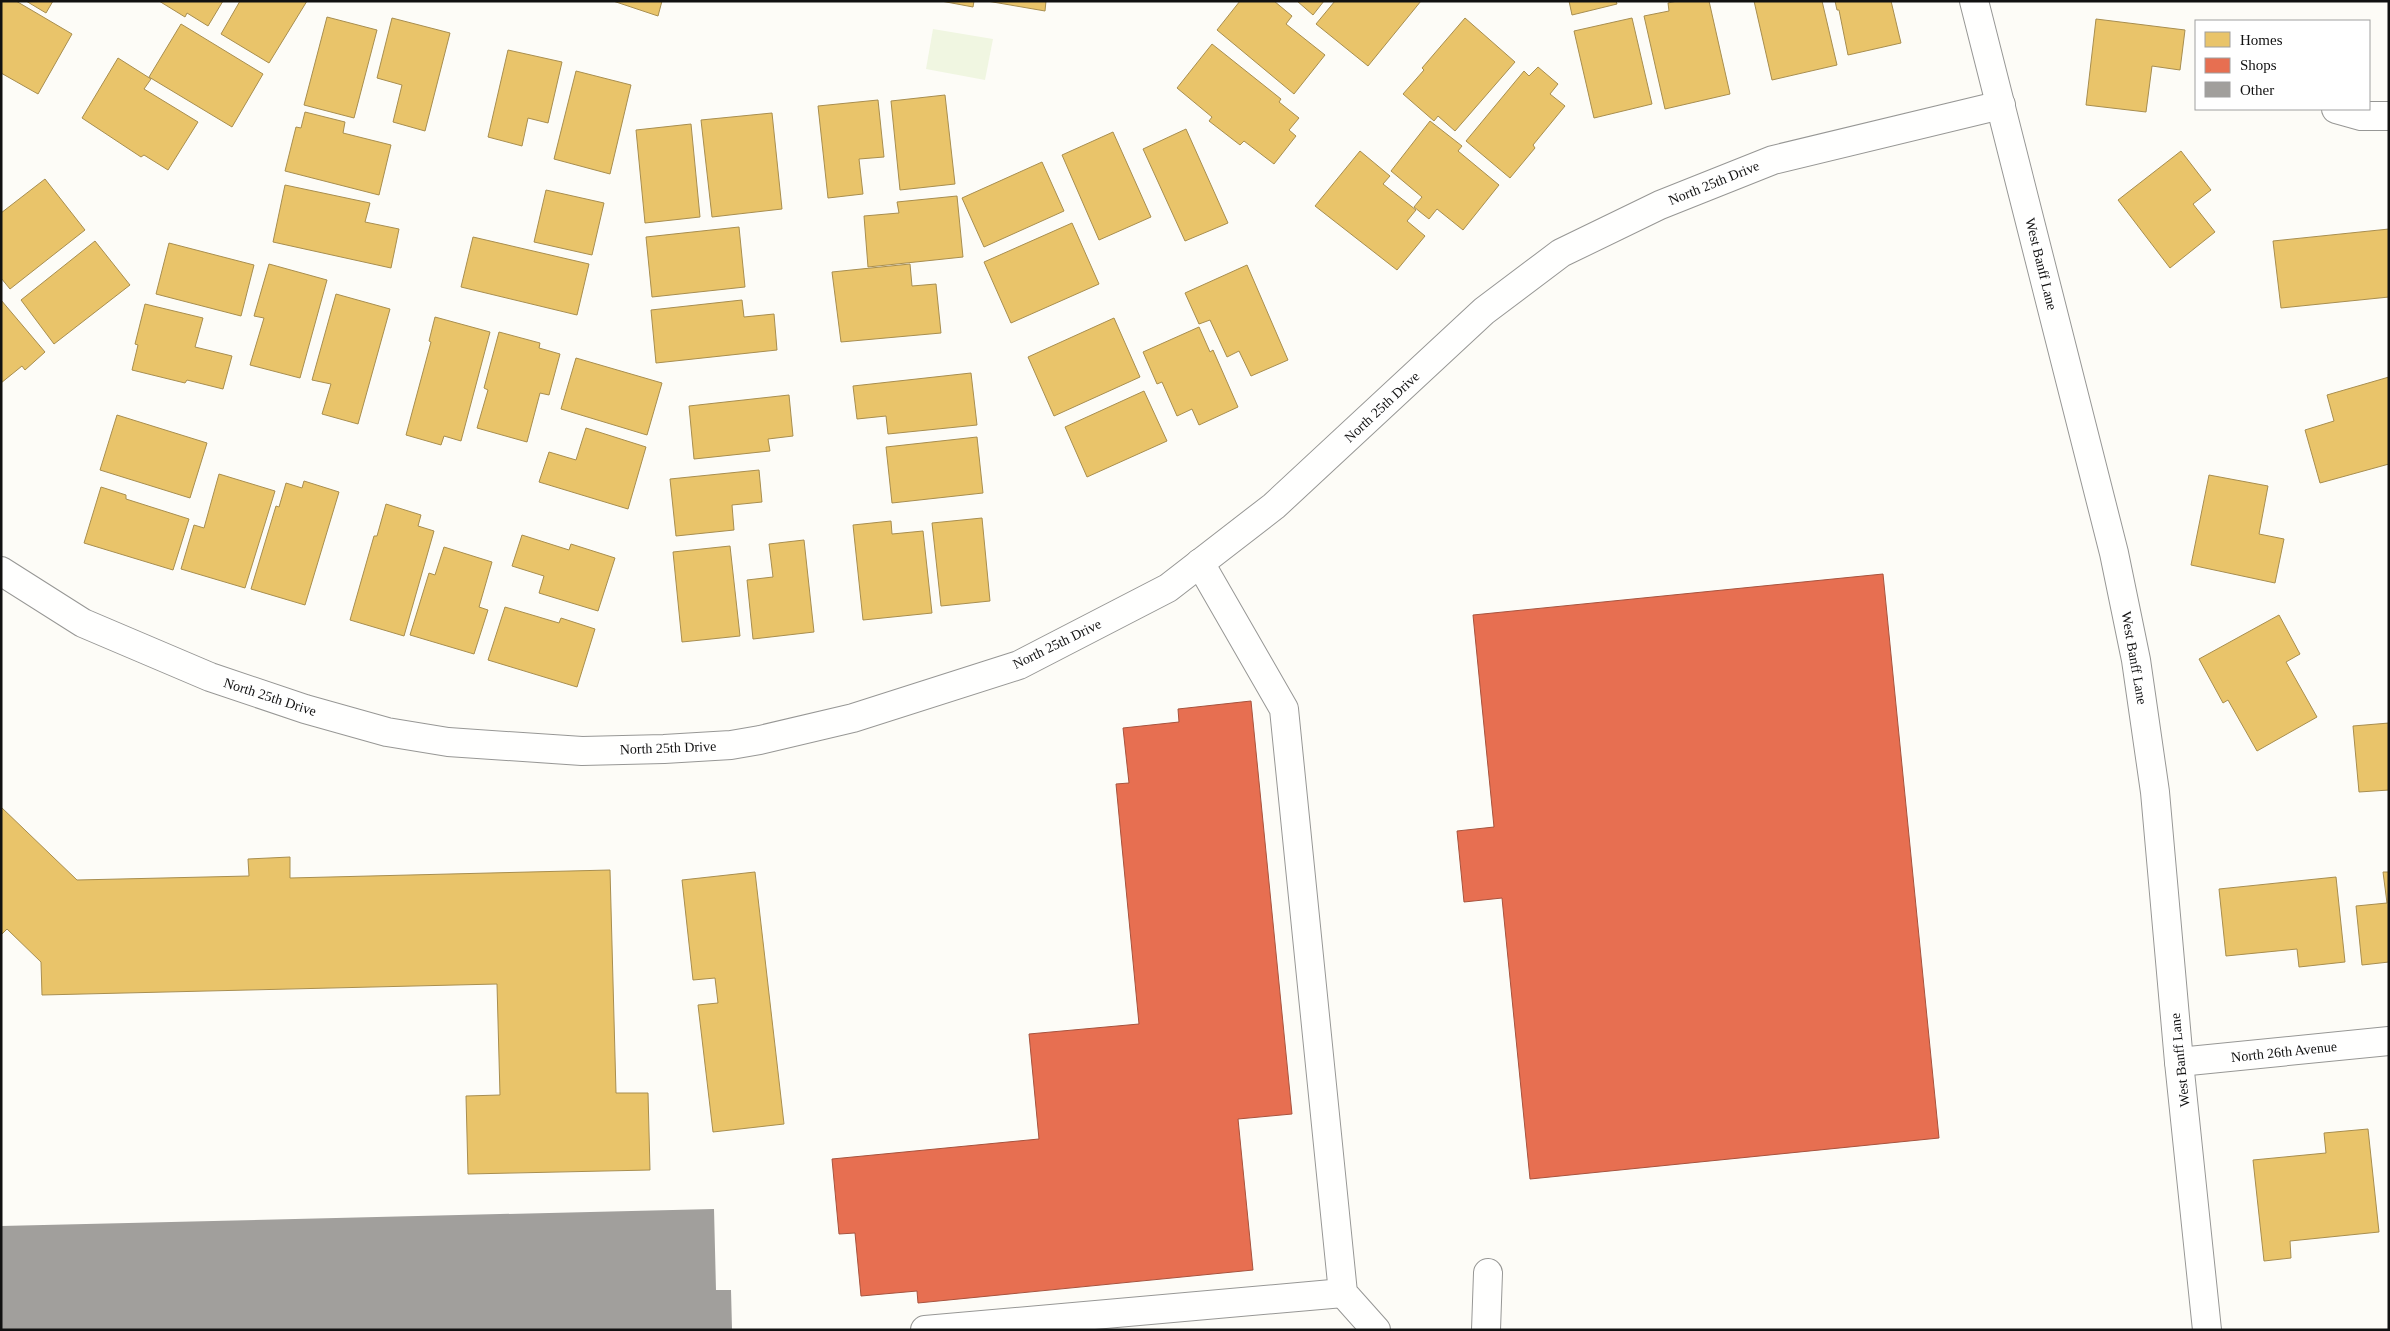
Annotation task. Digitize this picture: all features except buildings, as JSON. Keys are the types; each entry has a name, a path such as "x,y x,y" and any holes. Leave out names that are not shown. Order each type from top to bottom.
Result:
{"street":[{"name":"West Banff Lane","path":"1974,1 2114,553 2136,660 2155,792 2179,1062 2207,1330"},
{"name":"North 25th Drive","path":"1,571 83,623 210,677 305,709 387,732 448,742 582,751 730,745 760,740 853,718 1018,665 1168,588 1274,506 1484,311 1561,253 1660,205 1773,160 2001,106"},
{"path":"2340,110 2361,116 2389,116"},
{"path":"1200,563 1284,709 1343,1293 1376,1330"},
{"name":"North 26th Avenue","path":"2179,1062 2389,1041"},
{"path":"1486,1330 1488,1274"},
{"path":"925,1330 1343,1293"}],"green space":[{"path":"933,29 993,39 985,80 926,69"}]}
